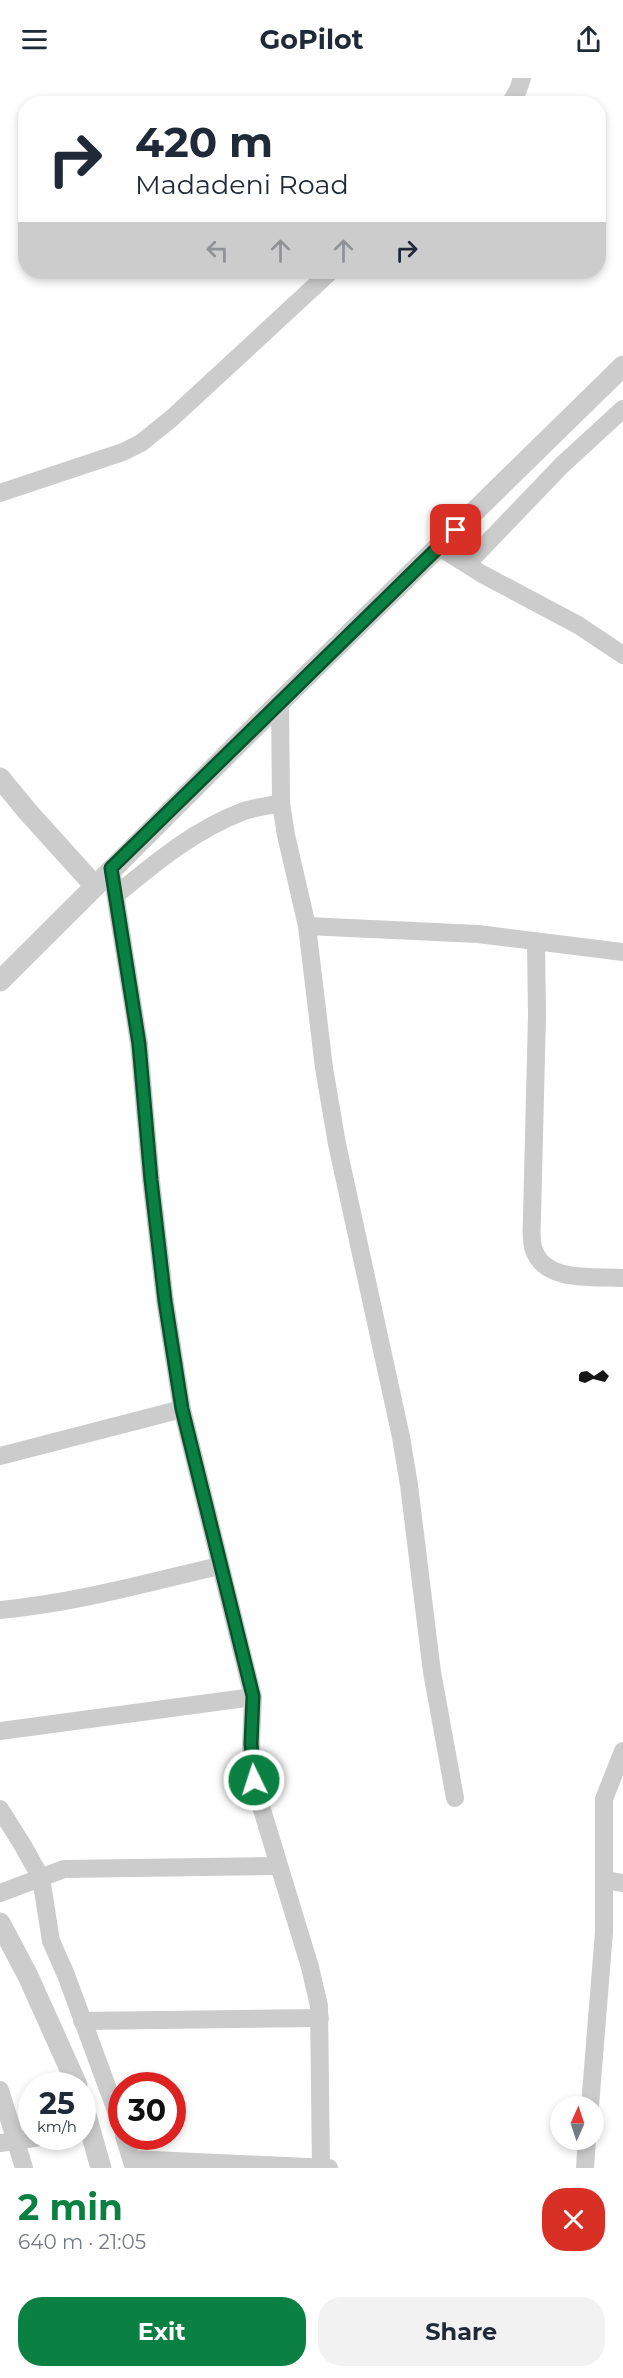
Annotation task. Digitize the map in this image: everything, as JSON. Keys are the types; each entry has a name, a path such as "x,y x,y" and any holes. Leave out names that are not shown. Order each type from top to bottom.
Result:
{"street":[{"path":"515,96 522,78"},
{"path":"0,493 123,452 141,443 172,418 322,279"},
{"path":"0,981 111,868 623,366"},
{"path":"466,564 562,465 623,409"},
{"path":"439,547 578,625 623,655"},
{"path":"280,702 281,803 286,835 308,926 330,1102 409,1485 432,1672 455,1798"},
{"path":"0,778 94,885"},
{"path":"116,895 169,851 196,834 246,810 281,803"},
{"path":"111,868 139,1044 165,1301 182,1409 253,1696 251,1744 254,1780 278,1866 310,1966 320,2018 321,2168"},
{"path":"308,926 457,933 623,952"},
{"path":"536,943 537,1036 532,1217 534,1249 547,1268 560,1273 623,1278"},
{"path":"0,1456 182,1409"},
{"path":"0,1610 38,1606 109,1593 219,1566"},
{"path":"0,1731 253,1696"},
{"path":"591,2096 604,1932 614,1881 604,1799 623,1751"},
{"path":"0,1809 41,1878 51,1941 108,2090"},
{"path":"0,1893 50,1873 78,1868 278,1866"},
{"path":"0,1923 28,1976 71,2072"},
{"path":"82,2021 320,2018"},
{"path":"0,2090 8,2142 24,2168"},
{"path":"95,2150 101,2168"},
{"path":"585,2168 586,2150"},
{"path":"133,2164 329,2168"}],"building":[{"path":"603,1370 609,1376 605,1382 593,1379 585,1383 579,1381 581,1372 587,1371 594,1376"}],"route":[{"path":"254,1780 251,1744 253,1696 182,1409 165,1301 139,1044 111,868 456,530"}]}
